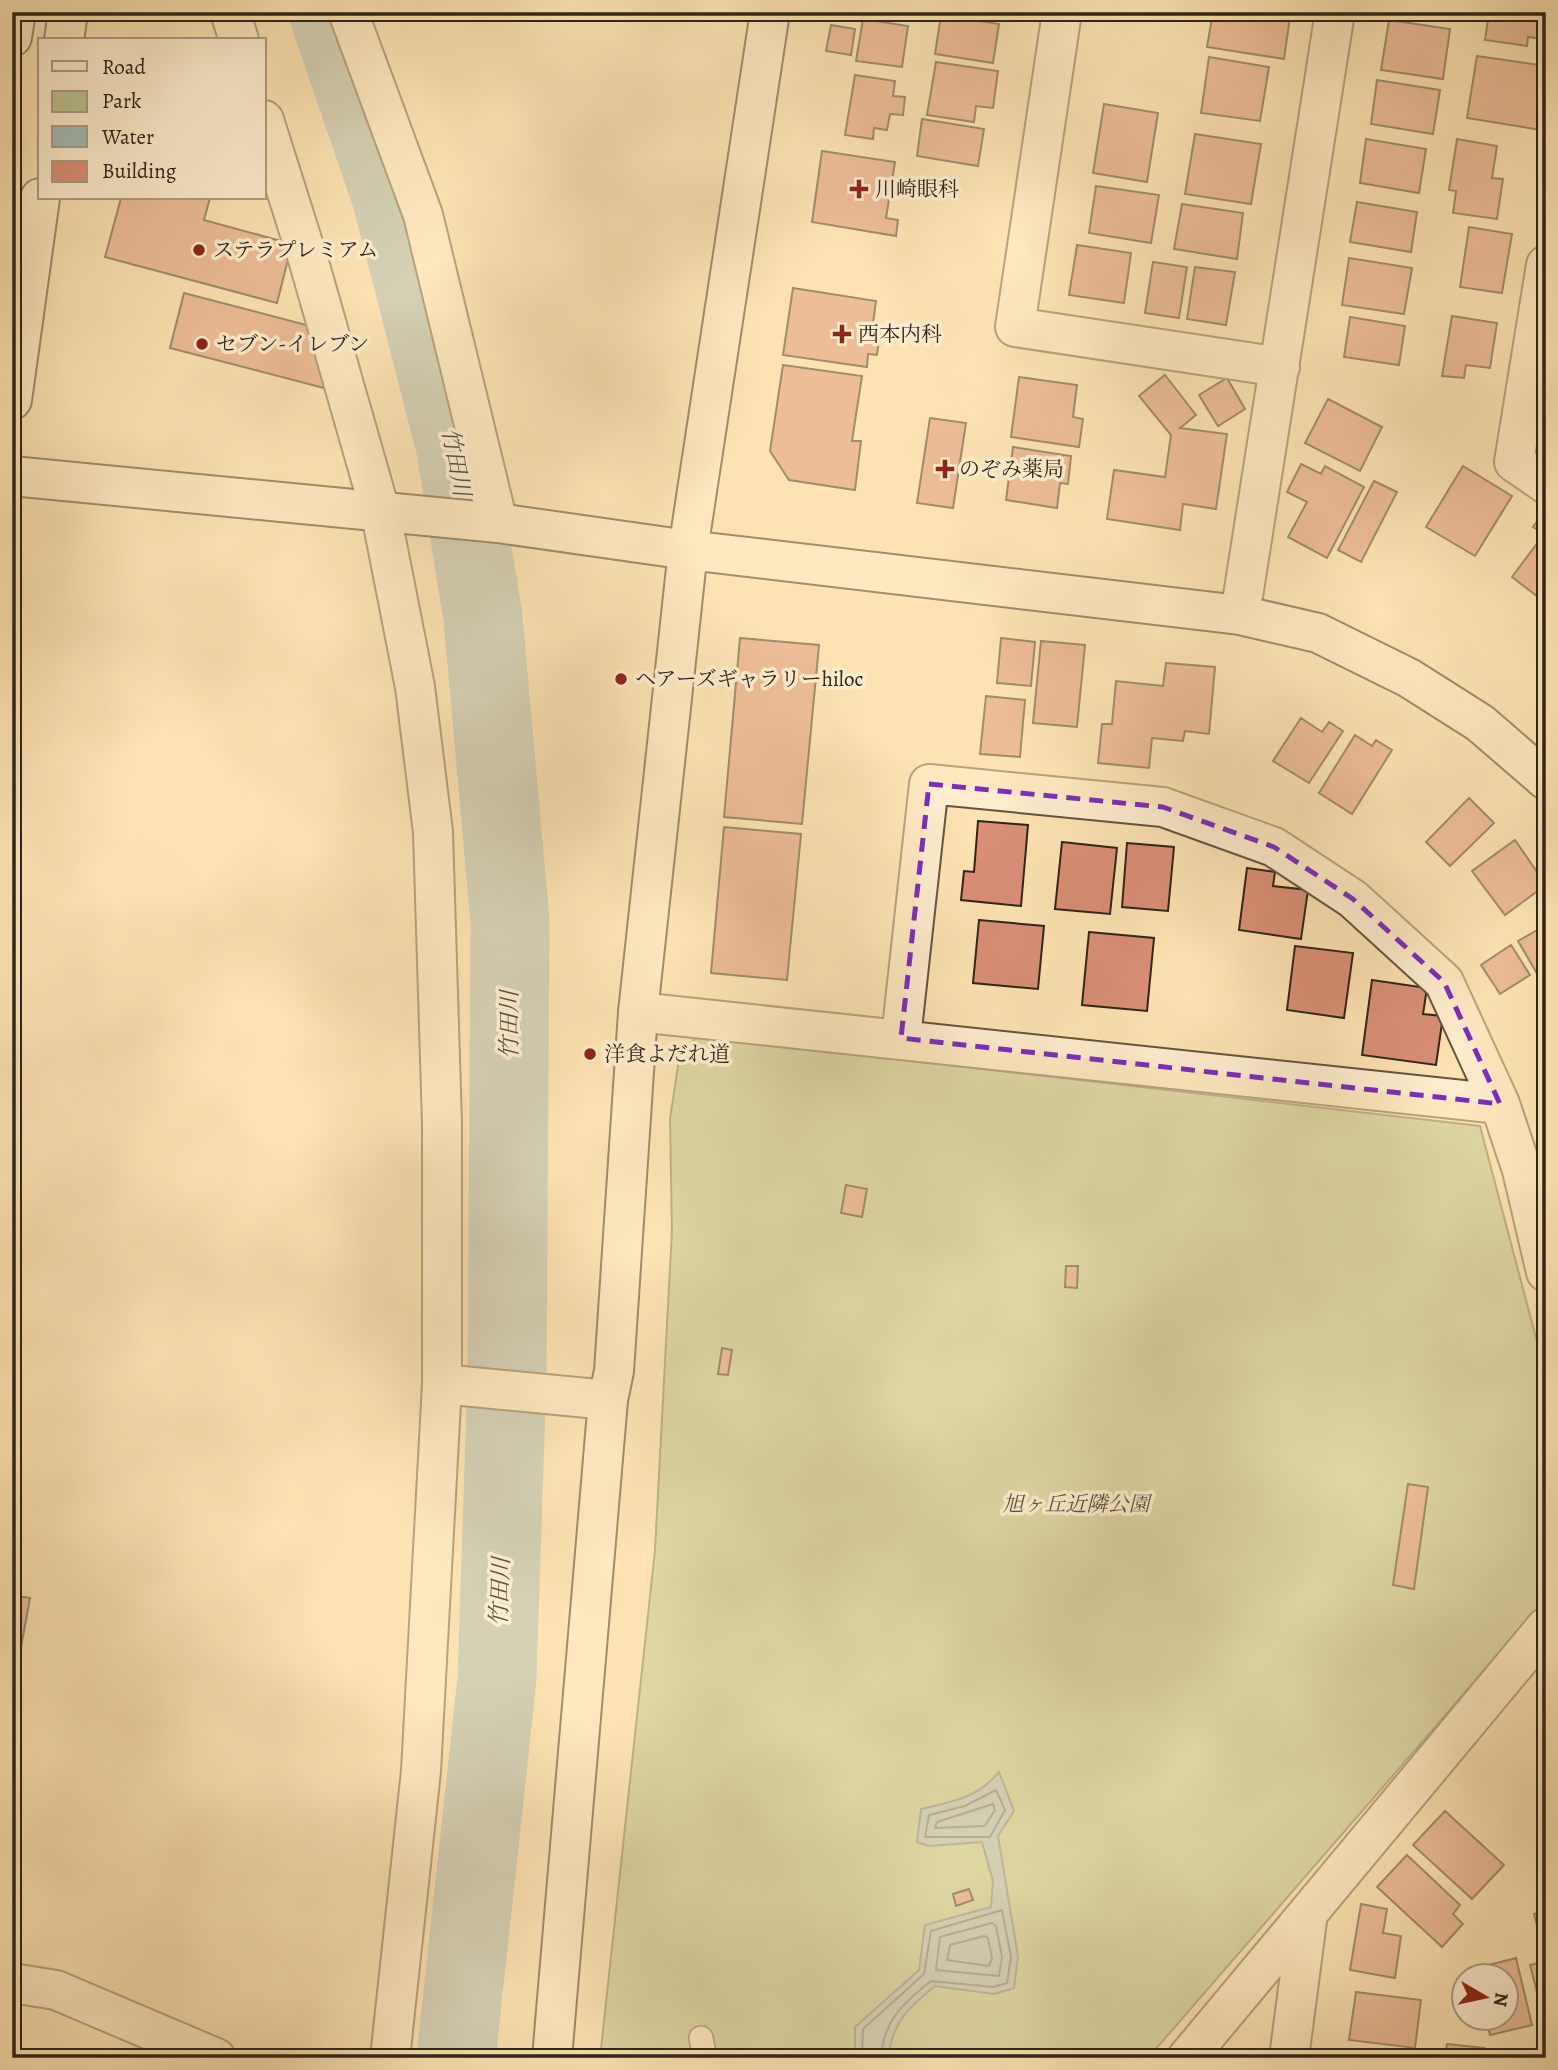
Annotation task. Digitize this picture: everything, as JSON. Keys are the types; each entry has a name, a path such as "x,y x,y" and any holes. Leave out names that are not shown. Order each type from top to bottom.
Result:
{"street":[{"path":"12,37 16,12"},
{"path":"64,38 68,12"},
{"path":"230,12 238,38"},
{"path":"348,12 423,215 502,524"},
{"path":"552,2058 608,1400 614,1371 638,1012 688,550 770,12"},
{"path":"1062,12 1015,327 1280,368"},
{"path":"1240,615 1335,12"},
{"path":"266,126 308,259 381,513 415,687 433,832 442,1123 442,1384 421,1771 390,2058"},
{"path":"12,400 40,200"},
{"path":"1546,265 1514,461 1546,484"},
{"path":"12,476 502,524 688,550 1240,615 1318,634 1409,678 1480,723 1546,780"},
{"path":"901,1038 929,784 1163,807 1274,848 1353,899 1444,982 1500,1104 1522,1170 1546,1272"},
{"path":"638,1012 1500,1104"},
{"path":"442,1384 608,1400"},
{"path":"1187,2058 1546,1626"},
{"path":"1289,2058 1308,1913"},
{"path":"12,1983 56,1990 216,2058"}],"highlighted area":[{"path":"929,784 1163,807 1274,847 1353,899 1444,982 1500,1104 901,1038"}],"green space":[{"name":"旭ヶ丘近隣公園","path":"697,1036 1480,1126 1546,1376 1546,1599 1148,2058 600,2058 655,1550 672,1231 670,1119 679,1059"}],"water":[{"path":"999,1772 1014,1811 998,1836 1018,1957 1014,1988 994,1994 935,1986 903,2017 894,2034 888,2058 855,2058 855,2027 919,1970 925,1925 991,1907 993,1881 982,1842 929,1846 917,1842 921,1809 973,1793"}],"building":[{"path":"1213,12 1259,12 1290,17 1284,59 1207,47"},
{"path":"1489,12 1546,12 1543,39 1528,37 1527,46 1485,40"},
{"path":"941,15 999,24 993,63 935,54"},
{"path":"863,19 908,26 902,67 856,61"},
{"path":"1389,20 1450,29 1443,79 1381,70"},
{"path":"831,25 855,29 851,55 826,51"},
{"path":"1477,56 1546,66 1541,130 1467,118"},
{"path":"1209,57 1269,67 1260,121 1201,113"},
{"path":"936,62 998,71 993,108 976,106 974,122 927,115"},
{"path":"855,75 895,81 893,96 905,97 903,115 890,114 887,130 874,128 873,139 845,135"},
{"path":"1377,80 1440,90 1433,134 1371,124"},
{"path":"1104,104 1158,113 1147,182 1093,173"},
{"path":"922,119 984,129 978,166 917,156"},
{"path":"1195,134 1261,144 1251,204 1185,194"},
{"path":"1366,139 1426,149 1419,193 1360,183"},
{"path":"1457,139 1497,146 1492,178 1503,179 1497,219 1453,213 1456,191 1449,190"},
{"path":"822,151 895,162 886,218 898,220 896,236 812,222"},
{"path":"1096,186 1159,195 1151,243 1089,233"},
{"name":"ステラプレミアム","path":"120,200 209,200 204,220 292,244 277,303 105,257"},
{"path":"1357,202 1417,212 1411,252 1350,242"},
{"path":"1182,204 1243,213 1237,259 1174,249"},
{"path":"1469,227 1512,234 1502,293 1460,287"},
{"path":"1077,245 1131,253 1124,303 1069,295"},
{"path":"1349,258 1412,268 1404,314 1342,305"},
{"path":"1153,262 1187,267 1179,318 1145,313"},
{"path":"1195,267 1235,272 1226,325 1187,319"},
{"path":"793,288 876,301 872,331 880,332 877,355 868,354 867,367 783,355"},
{"path":"184,293 314,327 329,369 324,388 170,348"},
{"path":"1452,316 1497,323 1490,368 1466,365 1464,378 1442,376"},
{"path":"1350,317 1405,326 1399,365 1344,357"},
{"path":"783,365 862,376 852,441 861,441 855,490 789,480 770,451"},
{"path":"1165,375 1196,415 1180,428 1227,434 1216,509 1183,504 1180,530 1107,519 1114,470 1165,477 1171,435 1139,396"},
{"path":"1019,377 1077,385 1073,417 1083,419 1079,447 1011,437"},
{"path":"1227,378 1245,409 1218,426 1199,395"},
{"path":"1328,399 1382,427 1360,471 1305,443"},
{"path":"930,418 966,423 953,508 917,503"},
{"path":"1013,447 1071,456 1068,484 1060,483 1057,508 1006,500"},
{"path":"1301,464 1321,474 1325,466 1364,487 1327,558 1288,537 1307,502 1287,492"},
{"path":"1463,466 1512,496 1475,556 1426,527"},
{"path":"1374,481 1397,492 1361,562 1338,550"},
{"path":"1546,509 1546,603 1512,577 1544,534 1533,527"},
{"path":"740,638 819,645 802,824 724,817"},
{"path":"1001,638 1035,642 1031,686 997,683"},
{"path":"1041,641 1085,645 1077,727 1033,723"},
{"path":"1166,663 1215,667 1209,734 1185,731 1183,741 1152,738 1149,768 1098,763 1102,724 1112,724 1116,681 1163,686"},
{"path":"986,696 1025,700 1020,757 980,754"},
{"path":"1301,718 1322,732 1329,722 1343,731 1309,783 1273,761"},
{"path":"1355,735 1372,746 1376,740 1392,750 1352,814 1319,793"},
{"path":"1469,798 1494,823 1450,866 1426,842"},
{"path":"978,821 1028,825 1021,906 961,900 964,871 974,872"},
{"path":"724,827 801,834 787,980 711,973"},
{"path":"1515,840 1546,885 1505,915 1472,871"},
{"path":"1062,842 1117,848 1110,914 1055,909"},
{"path":"1127,843 1174,847 1168,911 1122,907"},
{"path":"1247,868 1275,872 1273,886 1308,890 1301,939 1239,930"},
{"path":"979,920 1044,926 1038,989 973,983"},
{"path":"1546,925 1546,979 1542,982 1518,941"},
{"path":"1089,932 1154,938 1147,1011 1082,1005"},
{"path":"1511,945 1530,975 1500,994 1481,965"},
{"path":"1295,946 1353,953 1344,1018 1287,1010"},
{"path":"1372,980 1427,988 1423,1014 1443,1016 1436,1065 1362,1055"},
{"path":"846,1185 867,1189 862,1217 841,1213"},
{"path":"1066,1266 1078,1266 1077,1288 1065,1287"},
{"path":"722,1348 732,1350 728,1375 718,1374"},
{"path":"1408,1484 1428,1487 1414,1589 1393,1585"},
{"path":"12,1595 30,1598 14,1686 12,1686"},
{"path":"1445,1811 1504,1865 1472,1899 1413,1845"},
{"path":"1407,1855 1460,1905 1453,1914 1463,1924 1442,1947 1377,1887"},
{"path":"969,1889 973,1900 956,1906 953,1894"},
{"path":"1361,1904 1387,1909 1383,1933 1401,1936 1395,1978 1350,1970"},
{"path":"1546,1911 1546,1947 1543,1948 1534,1914"},
{"path":"1516,1958 1517,1962 1500,1962"},
{"path":"1546,1961 1546,2011 1542,2011 1530,1965"},
{"path":"1520,1975 1532,2025 1520,2028"},
{"path":"1356,1992 1421,2000 1415,2048 1349,2040"},
{"path":"1447,2044 1484,2048 1483,2058 1445,2058"}],"waterway":[{"name":"竹田川","path":"328,12 392,199 456,449 483,618 510,921 507,1375 497,1679 456,2058"}],"place":[{"name":"川崎眼科","path":"859,189"},
{"name":"ステラプレミアム","path":"199,250"},
{"name":"西本内科","path":"842,334"},
{"name":"セブン-イレブン","path":"202,344"},
{"name":"のぞみ薬局","path":"945,469"},
{"name":"ヘアーズギャラリーhiloc","path":"621,679"},
{"name":"洋食よだれ道","path":"590,1054"}]}
